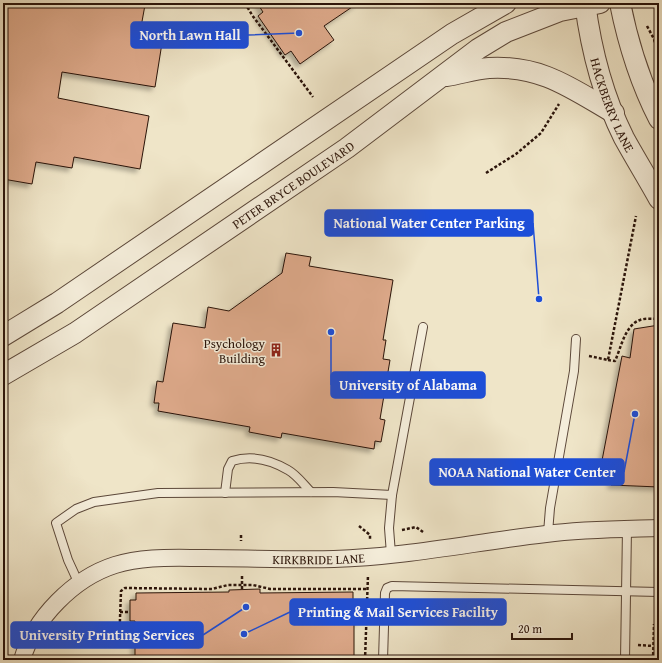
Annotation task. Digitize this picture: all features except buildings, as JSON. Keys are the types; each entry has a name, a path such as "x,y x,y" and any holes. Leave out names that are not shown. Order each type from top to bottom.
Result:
{"street":[{"path":"3,336 57,303 452,34 506,3"},
{"path":"620,3 628,41 650,101 659,119"},
{"name":"PETER BRYCE BOULEVARD","path":"3,375 75,333 347,148 478,49 506,32 560,11 590,4"},
{"name":"HACKBERRY LANE","path":"590,4 593,50 614,113 624,137 659,199"},
{"path":"440,78 488,68 521,69 548,76 559,81 614,113"},
{"name":"KIRKBRIDE LANE","path":"22,660 34,634 49,611 79,584 114,565 134,560 185,558 334,559 391,554 548,533 627,528 659,528"}],"lane":[{"path":"391,554 389,528 392,495 423,327"},
{"path":"548,533 550,508 574,371 576,339"},
{"path":"225,493 228,469 232,461 245,457 263,459 289,471 311,492"},
{"path":"79,584 68,560 56,523 76,509 94,502 158,493 311,492 392,495"},
{"path":"625,660 627,528"},
{"path":"383,660 385,593 387,588 392,586 659,592"}],"path":[{"path":"245,3 252,15 313,97"},
{"path":"646,25 654,39 659,59"},
{"path":"486,173 516,154 541,133 560,104"},
{"path":"608,360 636,216"},
{"path":"589,356 615,361 628,331 634,323 641,319 659,319"},
{"path":"365,660 366,589 369,568"},
{"path":"242,569 242,590"},
{"path":"135,646 120,646 121,591 125,588 212,589 228,585 253,585 270,589 366,589"},
{"path":"120,612 130,612"},
{"path":"653,660 654,624"}],"place":[{"name":"North Lawn Hall","path":"299,33"},
{"name":"National Water Center Parking","path":"539,299"},
{"name":"University of Alabama","path":"331,332"},
{"name":"Psychology Building","path":"276,350"},
{"name":"NOAA National Water Center","path":"635,414"},
{"name":"University Printing Services","path":"246,607"},
{"name":"Printing & Mail Services Facility","path":"244,634"}]}
